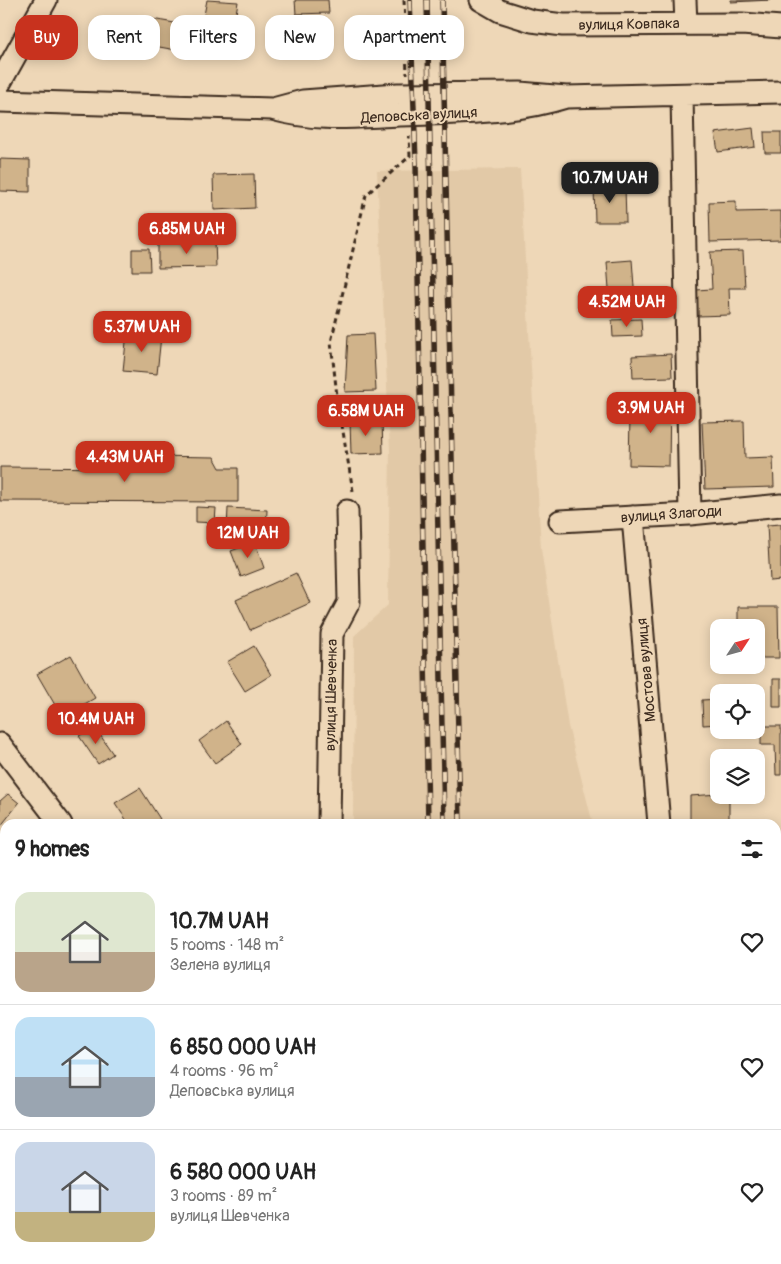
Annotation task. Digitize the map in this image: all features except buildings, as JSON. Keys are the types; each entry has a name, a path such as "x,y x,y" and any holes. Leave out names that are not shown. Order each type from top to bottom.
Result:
{"street":[{"path":"0,83 46,0"},
{"name":"вулиця Ковпака","path":"481,0 500,11 532,21 563,25 686,24 781,27"},
{"path":"685,0 686,24"},
{"name":"Деповська вулиця","path":"0,101 272,109 302,117 338,119 521,109 566,97 781,92"},
{"path":"682,95 690,514"},
{"name":"вулиця Злагоди","path":"560,521 690,514 781,505"},
{"name":"вулиця Шевченка","path":"329,819 332,634 348,602 347,511"},
{"name":"Мостова вулиця","path":"632,517 659,819"},
{"path":"2,750 57,819"}],"path":[{"path":"404,0 408,83"},
{"path":"347,511 353,496 337,396 331,342 366,195 410,156 409,129"}],"shaded area":[{"path":"520,169 541,549 568,726 592,819 353,819 354,636 388,605 390,450 377,171"}],"railway":[{"path":"410,0 416,163 428,819"},
{"path":"427,0 444,819"},
{"path":"442,0 460,819"}]}
